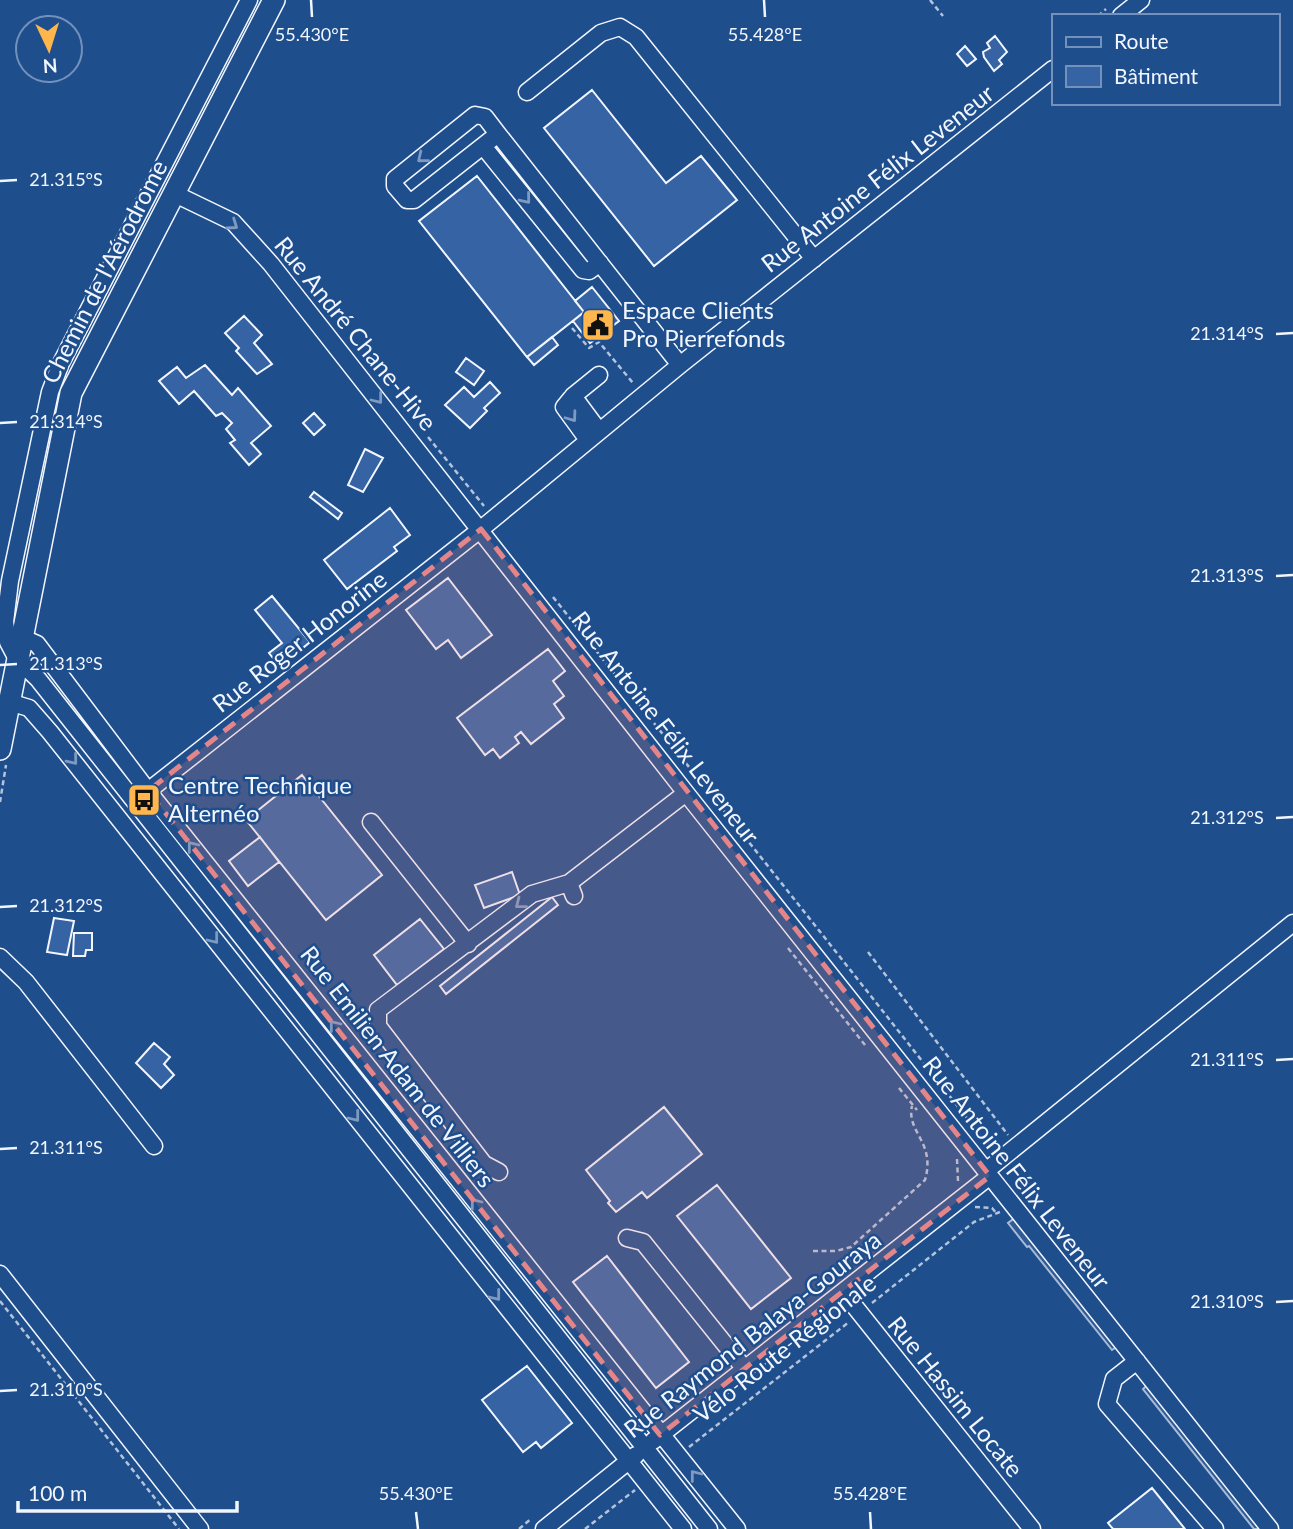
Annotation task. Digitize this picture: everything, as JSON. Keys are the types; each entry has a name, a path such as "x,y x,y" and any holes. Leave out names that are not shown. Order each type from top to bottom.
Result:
{"main road":[{"name":"Chemin de l'Aérodrome","path":"0,749 19,705 17,659 71,393 274,0"}],"street":[{"path":"249,0 61,363 50,392 10,581 5,622 8,642 17,659 38,679 709,1529"},
{"path":"1124,14 1141,0"},
{"path":"527,92 601,33 620,27 636,37 814,259"},
{"name":"Rue Antoine Félix Leveneur","path":"1052,70 680,365 481,529 686,793 918,1100 988,1173 1270,1529"},
{"path":"498,134 414,200 407,200 395,186 395,179 475,115 485,117 680,365"},
{"path":"483,146 583,270 589,271 600,263"},
{"name":"Rue André Chane-Hive","path":"173,193 233,222 245,233 481,529"},
{"path":"594,436 573,396 599,376"},
{"name":"Rue Roger Honorine","path":"148,791 481,529"},
{"name":"Rue Emilien Adam de Villiers","path":"21,637 37,645 148,791 737,1529"},
{"path":"19,705 60,709"},
{"path":"19,705 682,1529"},
{"path":"499,1172 484,1164 378,1026 378,1010 532,894 571,890 686,793"},
{"path":"371,822 467,943"},
{"name":"Rue Raymond Balaya-Gouraya","path":"544,1529 744,1368 844,1293 988,1173 1016,1146 1293,923"},
{"path":"0,957 26,982 154,1146"},
{"path":"627,1238 643,1242 744,1368"},
{"path":"0,1274 200,1529"},
{"name":"Rue Hassim Locate","path":"844,1293 1032,1529"},
{"path":"1137,1361 1114,1379 1107,1404 1215,1529"}],"path":[{"path":"930,0 943,16"},
{"path":"572,328 589,348 599,342 635,386"},
{"path":"547,589 765,860 988,1145 988,1173"},
{"path":"784,943 871,1052"},
{"path":"868,952 1016,1146"},
{"path":"895,1083 918,1100 921,1116"},
{"path":"813,1251 836,1251 851,1247 925,1180 929,1165 926,1148 910,1116 918,1100"},
{"path":"958,1184 959,1154"},
{"name":"Vélo Route Régionale","path":"680,1457 689,1446 974,1222 997,1214 1011,1203"},
{"path":"974,1207 992,1208 997,1214"},
{"path":"842,1318 860,1314 866,1297"},
{"path":"0,1301 179,1529"},
{"path":"585,1529 647,1483"}],"highlighted area":[{"path":"481,529 990,1176 660,1435 148,791"}],"shaded area":[{"path":"1020,1214 1122,1343 1112,1350 1008,1223"},
{"path":"1152,1381 1270,1529 1254,1529 1143,1389"}],"building":[{"path":"995,36 1007,52 999,60 1002,64 994,71 983,52 990,48 987,43"},
{"path":"965,46 976,59 967,66 957,54"},
{"path":"592,90 666,183 701,156 737,200 654,266 544,128"},
{"path":"477,176 584,312 527,357 419,221"},
{"path":"592,287 619,321 590,343 573,321 584,312 575,301"},
{"path":"244,316 262,335 254,343 272,364 257,374 236,351 239,348 225,333"},
{"path":"552,337 558,345 534,365 527,357"},
{"path":"466,358 484,371 474,385 456,372"},
{"path":"205,365 232,395 238,388 271,426 251,443 261,454 249,465 230,443 235,440 226,429 232,423 222,413 216,416 194,391 179,404 159,381 177,367 186,378"},
{"path":"490,382 500,393 484,408 487,411 470,428 445,405 464,387 474,397"},
{"path":"314,413 325,425 314,435 303,423"},
{"path":"365,449 383,458 363,492 348,485"},
{"path":"314,492 342,513 338,519 310,497"},
{"path":"390,508 410,535 394,547 397,551 347,589 324,560"},
{"path":"448,578 492,635 461,658 448,640 436,649 406,610"},
{"path":"272,596 310,642 280,667 269,653 282,643 255,610"},
{"path":"548,649 565,671 553,681 564,696 554,704 564,718 531,744 521,732 515,737 519,743 500,758 493,749 485,755 457,718"},
{"path":"302,775 382,875 326,920 246,820"},
{"path":"260,837 279,862 248,886 229,861"},
{"path":"512,872 520,895 484,908 475,885"},
{"path":"552,897 558,905 446,994 440,986"},
{"path":"54,918 74,921 67,955 47,952"},
{"path":"420,919 444,949 397,985 374,955"},
{"path":"74,933 92,933 92,950 86,950 85,956 73,956"},
{"path":"154,1043 170,1057 164,1064 174,1075 161,1088 136,1063"},
{"path":"664,1107 702,1154 647,1198 642,1192 616,1212 586,1170"},
{"path":"717,1185 791,1278 751,1309 677,1216"},
{"path":"607,1256 689,1362 656,1388 573,1282"},
{"path":"527,1366 572,1423 541,1448 536,1442 523,1452 482,1400"},
{"path":"1152,1488 1185,1529 1113,1529 1108,1523"}],"place":[{"name":"Espace Clients Pro Pierrefonds","path":"598,325"},
{"name":"Centre Technique Alternéo","path":"144,800"}]}
